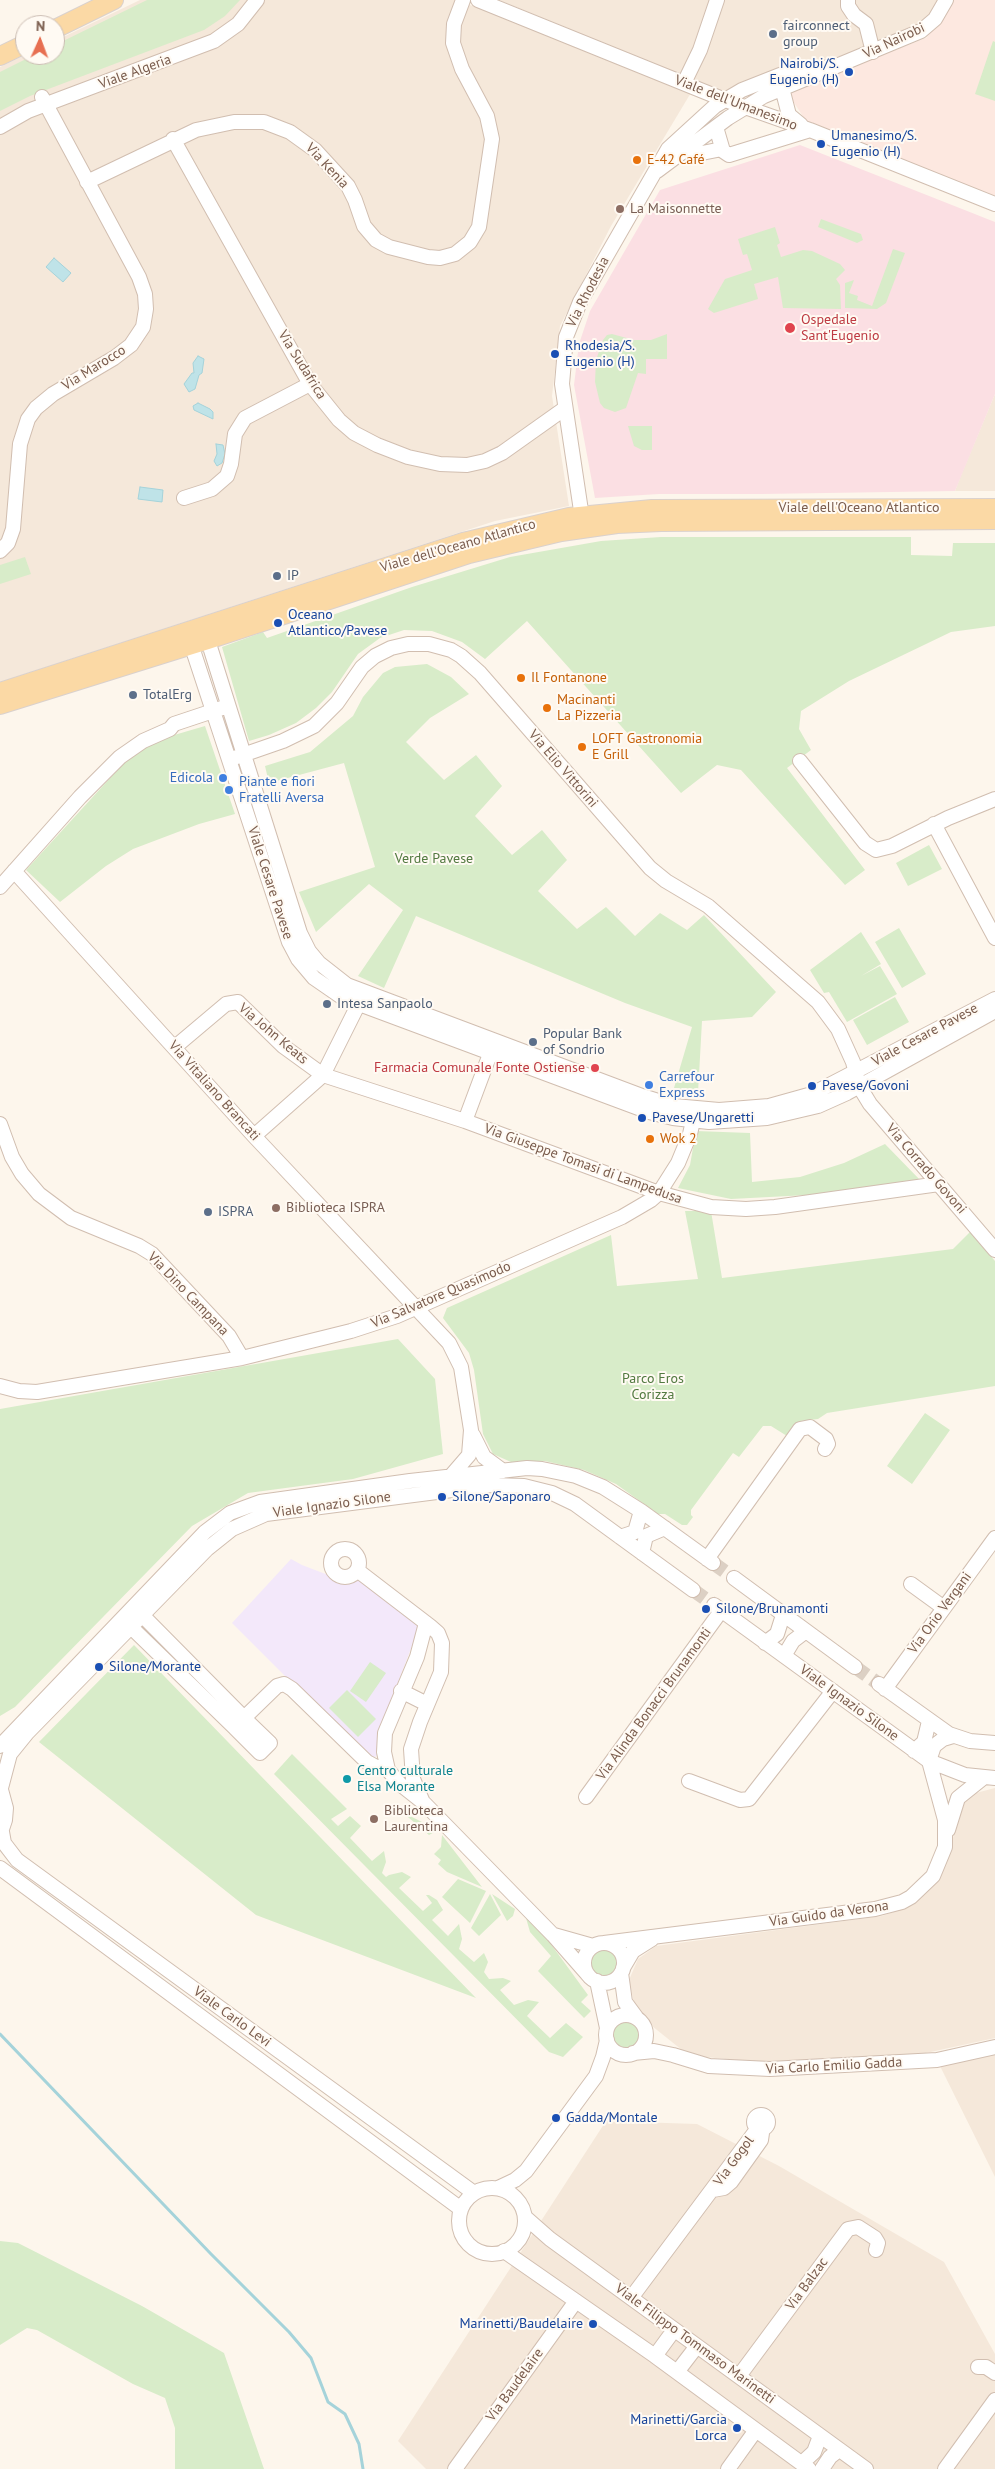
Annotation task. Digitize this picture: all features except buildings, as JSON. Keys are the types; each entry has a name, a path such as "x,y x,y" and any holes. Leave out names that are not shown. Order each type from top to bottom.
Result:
{"main road":[{"path":"65,24 114,0"},
{"path":"0,56 15,49"},
{"name":"Viale dell'Oceano Atlantico","path":"0,692 583,522 664,509 995,508"},
{"name":"Viale dell'Oceano Atlantico","path":"583,522 995,520"},
{"name":"Viale dell'Oceano Atlantico","path":"0,705 197,636"}],"street":[{"name":"Viale Algeria","path":"0,127 44,101 203,37 229,20 248,0"},
{"name":"Viale Algeria","path":"0,117 214,42 238,24 257,0"},
{"name":"Via Kenia","path":"87,182 173,139 202,128 242,121 264,122 284,129 310,146 341,178 355,200 364,226 373,237 390,247 428,257 440,258 455,254 470,242 477,230 492,144 492,130 487,116 460,63 453,43 454,24 464,0"},
{"name":"Viale dell'Umanesimo","path":"478,0 725,100 810,130 995,204"},
{"path":"684,83 700,50 717,0"},
{"path":"848,0 848,6 854,15 866,24 873,52"},
{"path":"854,15 857,0"},
{"name":"Via Nairobi","path":"829,67 873,52 926,28 938,15 946,0"},
{"path":"657,170 745,107 829,67"},
{"name":"Via Rhodesia","path":"583,522 564,409 563,364 565,342 583,296 657,170 663,155 683,135 725,100 756,84 775,77 829,67"},
{"path":"782,88 789,115 795,122 810,130"},
{"name":"Via Marocco","path":"0,550 8,543 13,529 20,444 23,430 30,416 53,394 127,349 138,337 144,322 146,302 142,282 44,101"},
{"path":"716,127 722,149 726,154 732,155 810,130"},
{"path":"683,135 687,150"},
{"name":"Via Sudafrica","path":"173,139 310,384 339,420 362,438 408,457 445,464 472,464 496,456 564,409"},
{"path":"687,150 699,154 722,149"},
{"path":"184,498 212,488 226,476 231,464 235,434 245,418 310,384"},
{"name":"Viale Cesare Pavese","path":"197,636 228,706 236,757"},
{"name":"Viale Cesare Pavese","path":"197,636 214,711 236,757 304,942 315,960 330,975 362,999 490,1054 520,1058"},
{"name":"Via Elio Vittorini","path":"236,757 291,738 318,723 337,703 362,667 384,651 397,646 416,643 429,644 451,650 464,658 480,673 650,868 666,881 708,906 818,1002 838,1029 856,1073"},
{"path":"0,887 80,797 120,757 143,741 170,729 174,724 228,706"},
{"path":"800,761 865,843 873,849 888,848 934,824 995,799"},
{"path":"934,824 995,938"},
{"name":"Via Vitaliano Brancati","path":"14,871 254,1136 449,1344 458,1358 462,1373 471,1430"},
{"path":"254,1136 324,1075 362,999"},
{"name":"Viale Cesare Pavese","path":"362,999 520,1058 674,1106 695,1115 738,1122 792,1114 818,1106 859,1086 995,1011"},
{"name":"Viale Cesare Pavese","path":"695,1115 769,1106 812,1094 856,1073 995,999"},
{"name":"Via John Keats","path":"175,1047 226,1004 238,1002 283,1046 324,1075"},
{"path":"465,1121 490,1054"},
{"name":"Viale Cesare Pavese","path":"856,1073 859,1086"},
{"name":"Via Giuseppe Tomasi di Lampedusa","path":"324,1075 465,1121 659,1193 702,1205 746,1209 805,1203 938,1184"},
{"name":"Via Corrado Govoni","path":"859,1086 870,1104 995,1250"},
{"name":"Via Salvatore Quasimodo","path":"0,1386 19,1392 37,1392 242,1358 356,1329 416,1308 643,1206 659,1193 678,1163 695,1115"},
{"name":"Via Dino Campana","path":"0,1124 12,1157 26,1179 39,1194 71,1218 139,1246 152,1254 229,1336 242,1358"},
{"name":"Viale Ignazio Silone","path":"0,1746 192,1545 216,1522 230,1513 252,1504 282,1497 532,1468 576,1476 603,1487 641,1511 710,1561 800,1429 808,1426 827,1440 825,1449"},
{"path":"471,1430 484,1458 503,1471"},
{"path":"450,1477 469,1455 471,1430"},
{"name":"Viale Ignazio Silone","path":"0,1787 10,1754 15,1746 132,1628 200,1555 221,1537 253,1519 283,1510 491,1485 518,1485 538,1488 562,1498 694,1590"},
{"path":"620,1537 635,1532 641,1511"},
{"path":"642,1553 646,1536 665,1528"},
{"name":"Via Orio Vergani","path":"929,1721 882,1686 944,1608 995,1538"},
{"path":"357,1570 439,1635 443,1650 441,1672 418,1728 410,1757 413,1779 424,1803"},
{"path":"734,1578 855,1667"},
{"path":"911,1584 944,1608"},
{"name":"Viale Ignazio Silone","path":"718,1608 929,1761 952,1772 989,1778"},
{"name":"Via Alinda Bonacci Brunamonti","path":"586,1797 718,1608"},
{"path":"765,1643 776,1634 783,1614"},
{"path":"143,1616 240,1723"},
{"path":"426,1623 419,1652 401,1691 384,1737 387,1767 400,1784 424,1803 593,1978 608,1982 622,1971"},
{"path":"132,1628 240,1723"},
{"path":"784,1656 793,1641 806,1631"},
{"path":"240,1723 276,1686 284,1684 292,1689 367,1762 378,1768 387,1767"},
{"path":"689,1781 740,1800 749,1799 833,1690"},
{"path":"401,1691 427,1704"},
{"path":"914,1751 924,1742 929,1721 953,1736 979,1743 995,1743"},
{"path":"929,1761 934,1746 943,1739 953,1736"},
{"name":"Via Guido da Verona","path":"553,1935 599,1945 876,1909 902,1902 918,1892 933,1876 946,1838 943,1810 929,1761"},
{"path":"946,1838 958,1798 989,1778"},
{"path":"0,1787 6,1808 1,1833"},
{"name":"Viale Carlo Levi","path":"1,1833 8,1850 21,1863 474,2194"},
{"name":"Viale Carlo Levi","path":"0,1868 461,2210"},
{"name":"Via Guido da Verona","path":"622,1971 633,1951 657,1936"},
{"path":"596,2076 644,2045 647,2032 642,2022 625,2002 622,1971 624,1959 620,1950 599,1945 585,1960 593,1978 613,2051 628,2054"},
{"path":"498,2188 526,2171 596,2076 605,2053 607,2034 612,2021 621,2015 636,2017"},
{"name":"Via Carlo Emilio Gadda","path":"647,2032 674,2054"},
{"name":"Via Carlo Emilio Gadda","path":"628,2054 649,2051 674,2054 709,2066 770,2069 937,2060 995,2047"},
{"name":"Via Gogol","path":"631,2298 713,2190 721,2189 731,2182 761,2140 762,2132 758,2128"},
{"path":"520,2202 510,2193 498,2188 487,2188 465,2201 461,2210 460,2228 469,2244 483,2252 504,2251 521,2238 525,2217 520,2202 526,2171"},
{"name":"Viale Filippo Tommaso Marinetti","path":"525,2217 550,2239 866,2469"},
{"name":"Via Balzac","path":"739,2376 848,2229 858,2227 875,2238 878,2243 876,2250"},
{"path":"504,2251 677,2372 805,2466 814,2452 820,2436"},
{"name":"Via Baudelaire","path":"455,2469 576,2301"},
{"path":"654,2356 674,2330"},
{"path":"677,2372 697,2346"},
{"path":"978,2367 986,2367 995,2373"},
{"path":"945,2469 995,2400"},
{"path":"728,2469 756,2430"},
{"path":"822,2469 830,2457 839,2450"}],"shaded area":[{"path":"140,0 457,0 692,91 611,226 560,326 552,396 569,506 495,521 0,682 0,67 15,60 15,65 65,65 65,36"},
{"path":"499,0 939,0 925,24 884,41 834,58 760,76 722,92"},
{"path":"950,0 995,0 995,198 808,124 787,92 926,38 946,12"},
{"name":"Ospedale Sant'Eugenio","path":"800,145 995,222 995,394 955,491 659,494 595,498 574,385 579,344 590,311 660,190"},
{"path":"995,394 995,491 955,491 961,475"},
{"path":"291,1559 336,1578 343,1579 357,1576 420,1625 382,1724 380,1752 373,1759 303,1694 232,1623"},
{"path":"995,1788 995,2038 898,2059 768,2063 695,2056 682,2050 652,2026 634,2003 629,1980 638,1959 656,1946 882,1916 913,1905 940,1877 949,1855 961,1804 972,1794"},
{"path":"995,2053 995,2177 940,2066"},
{"path":"606,2121 697,2124 779,2166 944,2262 995,2354 995,2469 426,2469 398,2441"}],"green space":[{"path":"147,0 240,0 225,16 204,30 30,96 0,111 0,72 15,64 65,65 65,40"},
{"path":"993,41 995,42 995,101 975,94"},
{"path":"821,219 861,234 863,240 857,243 818,227"},
{"path":"775,227 780,243 777,245 781,257 803,250 812,251 840,264 845,270 836,279 840,285 841,309 783,308 778,277 754,284 758,299 714,313 708,309 725,279 752,270 747,254 743,255 738,239"},
{"path":"893,249 905,253 886,303 877,309 845,308 845,283 854,280 849,293 858,296 857,300 872,306"},
{"path":"612,334 634,340 651,340 667,334 667,359 646,359 646,374 638,373 626,408 615,412 604,408 600,403 595,382 596,360 603,340 607,335"},
{"path":"628,426 652,426 652,450 642,450 634,446"},
{"path":"661,537 911,537 911,555 952,556 953,543 995,543 995,626 951,632 849,681 801,711 799,729 811,750 787,768 865,870 845,885 741,770 717,765 681,793 527,621 485,659 462,642 432,631 404,630 380,638 358,654 332,692 316,708 296,723 269,735 249,741 222,647 263,632 267,638 412,587 510,557 601,541"},
{"path":"25,557 31,574 0,584 0,565"},
{"name":"Verde Pavese","path":"427,664 451,677 469,694 430,718 406,742 444,780 476,755 502,786 475,816 512,855 542,830 567,860 538,891 577,929 606,907 635,936 660,913 687,930 704,915 776,992 752,1017 702,1021 698,1093 674,1088 692,1027 625,1003 416,916 384,988 358,976 403,910 369,884 316,932 299,892 375,867 344,763 269,783 265,766 310,752 353,716 363,697 383,673 395,667"},
{"path":"205,726 235,814 199,824 133,849 106,866 60,902 26,870 133,753 164,738"},
{"path":"929,845 942,869 908,886 896,863"},
{"path":"899,928 926,974 902,988 875,942"},
{"path":"861,932 881,964 861,976 880,966 897,994 847,1022 829,992 824,993 810,970"},
{"path":"895,997 909,1022 867,1045 853,1020"},
{"path":"696,1131 750,1133 752,1182 800,1177 844,1163 885,1144 922,1182 827,1194 731,1199 678,1188 690,1165"},
{"name":"Parco Eros Corizza","path":"685,1211 711,1211 722,1278 953,1249 970,1232 995,1261 995,1386 827,1413 818,1419 801,1421 787,1436 771,1426 763,1426 739,1457 733,1453 691,1510 693,1517 687,1525 682,1525 665,1514 658,1514 616,1484 584,1470 545,1461 511,1462 493,1454 483,1434 474,1370 469,1353 443,1318 447,1308 611,1235 617,1286 698,1279"},
{"path":"398,1339 435,1379 443,1454 353,1479 248,1493 192,1526 15,1707 0,1716 0,1409"},
{"path":"925,1413 950,1430 912,1484 887,1466"},
{"path":"134,1645 476,1998 256,1915 39,1742"},
{"path":"370,1662 386,1673 366,1702 350,1691"},
{"path":"347,1690 376,1719 358,1737 329,1708"},
{"path":"292,1754 347,1809 331,1819 338,1826 350,1816 361,1826 350,1838 372,1861 384,1851 386,1862 382,1873 386,1877 402,1872 411,1877 399,1888 423,1911 432,1903 426,1895 437,1900 443,1910 432,1920 448,1936 459,1924 462,1939 459,1949 474,1962 484,1953 488,1962 484,1972 489,1979 503,1978 511,1981 500,1990 514,2005 528,2000 539,2002 527,2016 550,2038 566,2023 583,2037 563,2057 549,2052 274,1774"},
{"path":"402,1812 438,1830 429,1835"},
{"path":"442,1835 482,1887 447,1872 438,1864 441,1860 434,1854 441,1847"},
{"path":"458,1879 486,1891 470,1923 442,1897"},
{"path":"490,1894 501,1915 479,1936 471,1928"},
{"path":"492,1894 515,1909 513,1916 507,1921"},
{"path":"526,1918 545,1936 588,1995 581,2002 591,2011 584,2018 538,1971 551,1956 530,1932"},
{"path":"604,1948 614,1952 618,1962 614,1972 604,1976 594,1972 590,1962 594,1952"},
{"path":"627,2021 637,2025 641,2035 637,2045 627,2049 617,2045 613,2035 617,2025"},
{"path":"0,2241 18,2243 142,2306 224,2353 264,2469 175,2469 175,2428 165,2398 133,2384 37,2330 27,2328 0,2345"}],"water":[{"path":"54,258 71,273 63,282 46,267"},
{"path":"198,356 204,359 202,373 199,375 195,389 189,392 184,384 194,373 193,363"},
{"path":"198,403 213,412 213,419 194,410 193,406"},
{"path":"216,444 223,445 225,454 222,463 217,466 214,461 217,454"},
{"path":"140,487 163,490 162,502 138,499"}],"waterway":[{"path":"0,2034 211,2254 289,2332 311,2358 328,2402 345,2414 359,2444 363,2469"}],"tunnel":[{"path":"713,1563 734,1578"},
{"path":"693,1590 714,1605"},
{"path":"855,1667 879,1684"}],"place":[{"name":"fairconnect group","path":"773,34"},
{"name":"Nairobi/S. Eugenio (H)","path":"849,72"},
{"name":"Umanesimo/S. Eugenio (H)","path":"821,144"},
{"name":"E-42 Café","path":"637,160"},
{"name":"La Maisonnette","path":"620,209"},
{"name":"Ospedale Sant'Eugenio","path":"790,328"},
{"name":"Rhodesia/S. Eugenio (H)","path":"555,354"},
{"name":"IP","path":"277,576"},
{"name":"Oceano Atlantico/Pavese","path":"278,623"},
{"name":"Il Fontanone","path":"521,678"},
{"name":"TotalErg","path":"133,695"},
{"name":"Macinanti La Pizzeria","path":"547,708"},
{"name":"LOFT Gastronomia E Grill","path":"582,747"},
{"name":"Edicola","path":"223,778"},
{"name":"Piante e fiori Fratelli Aversa","path":"229,790"},
{"name":"Intesa Sanpaolo","path":"327,1004"},
{"name":"Popular Bank of Sondrio","path":"533,1042"},
{"name":"Farmacia Comunale Fonte Ostiense","path":"595,1068"},
{"name":"Carrefour Express","path":"649,1085"},
{"name":"Pavese/Govoni","path":"812,1086"},
{"name":"Pavese/Ungaretti","path":"642,1118"},
{"name":"Wok 2","path":"650,1139"},
{"name":"Biblioteca ISPRA","path":"276,1208"},
{"name":"ISPRA","path":"208,1212"},
{"name":"Silone/Saponaro","path":"442,1497"},
{"name":"Silone/Brunamonti","path":"706,1609"},
{"name":"Silone/Morante","path":"99,1667"},
{"name":"Centro culturale Elsa Morante","path":"347,1779"},
{"name":"Biblioteca Laurentina","path":"374,1819"},
{"name":"Gadda/Montale","path":"556,2118"},
{"name":"Marinetti/Baudelaire","path":"593,2324"},
{"name":"Marinetti/Garcia Lorca","path":"737,2428"}]}
